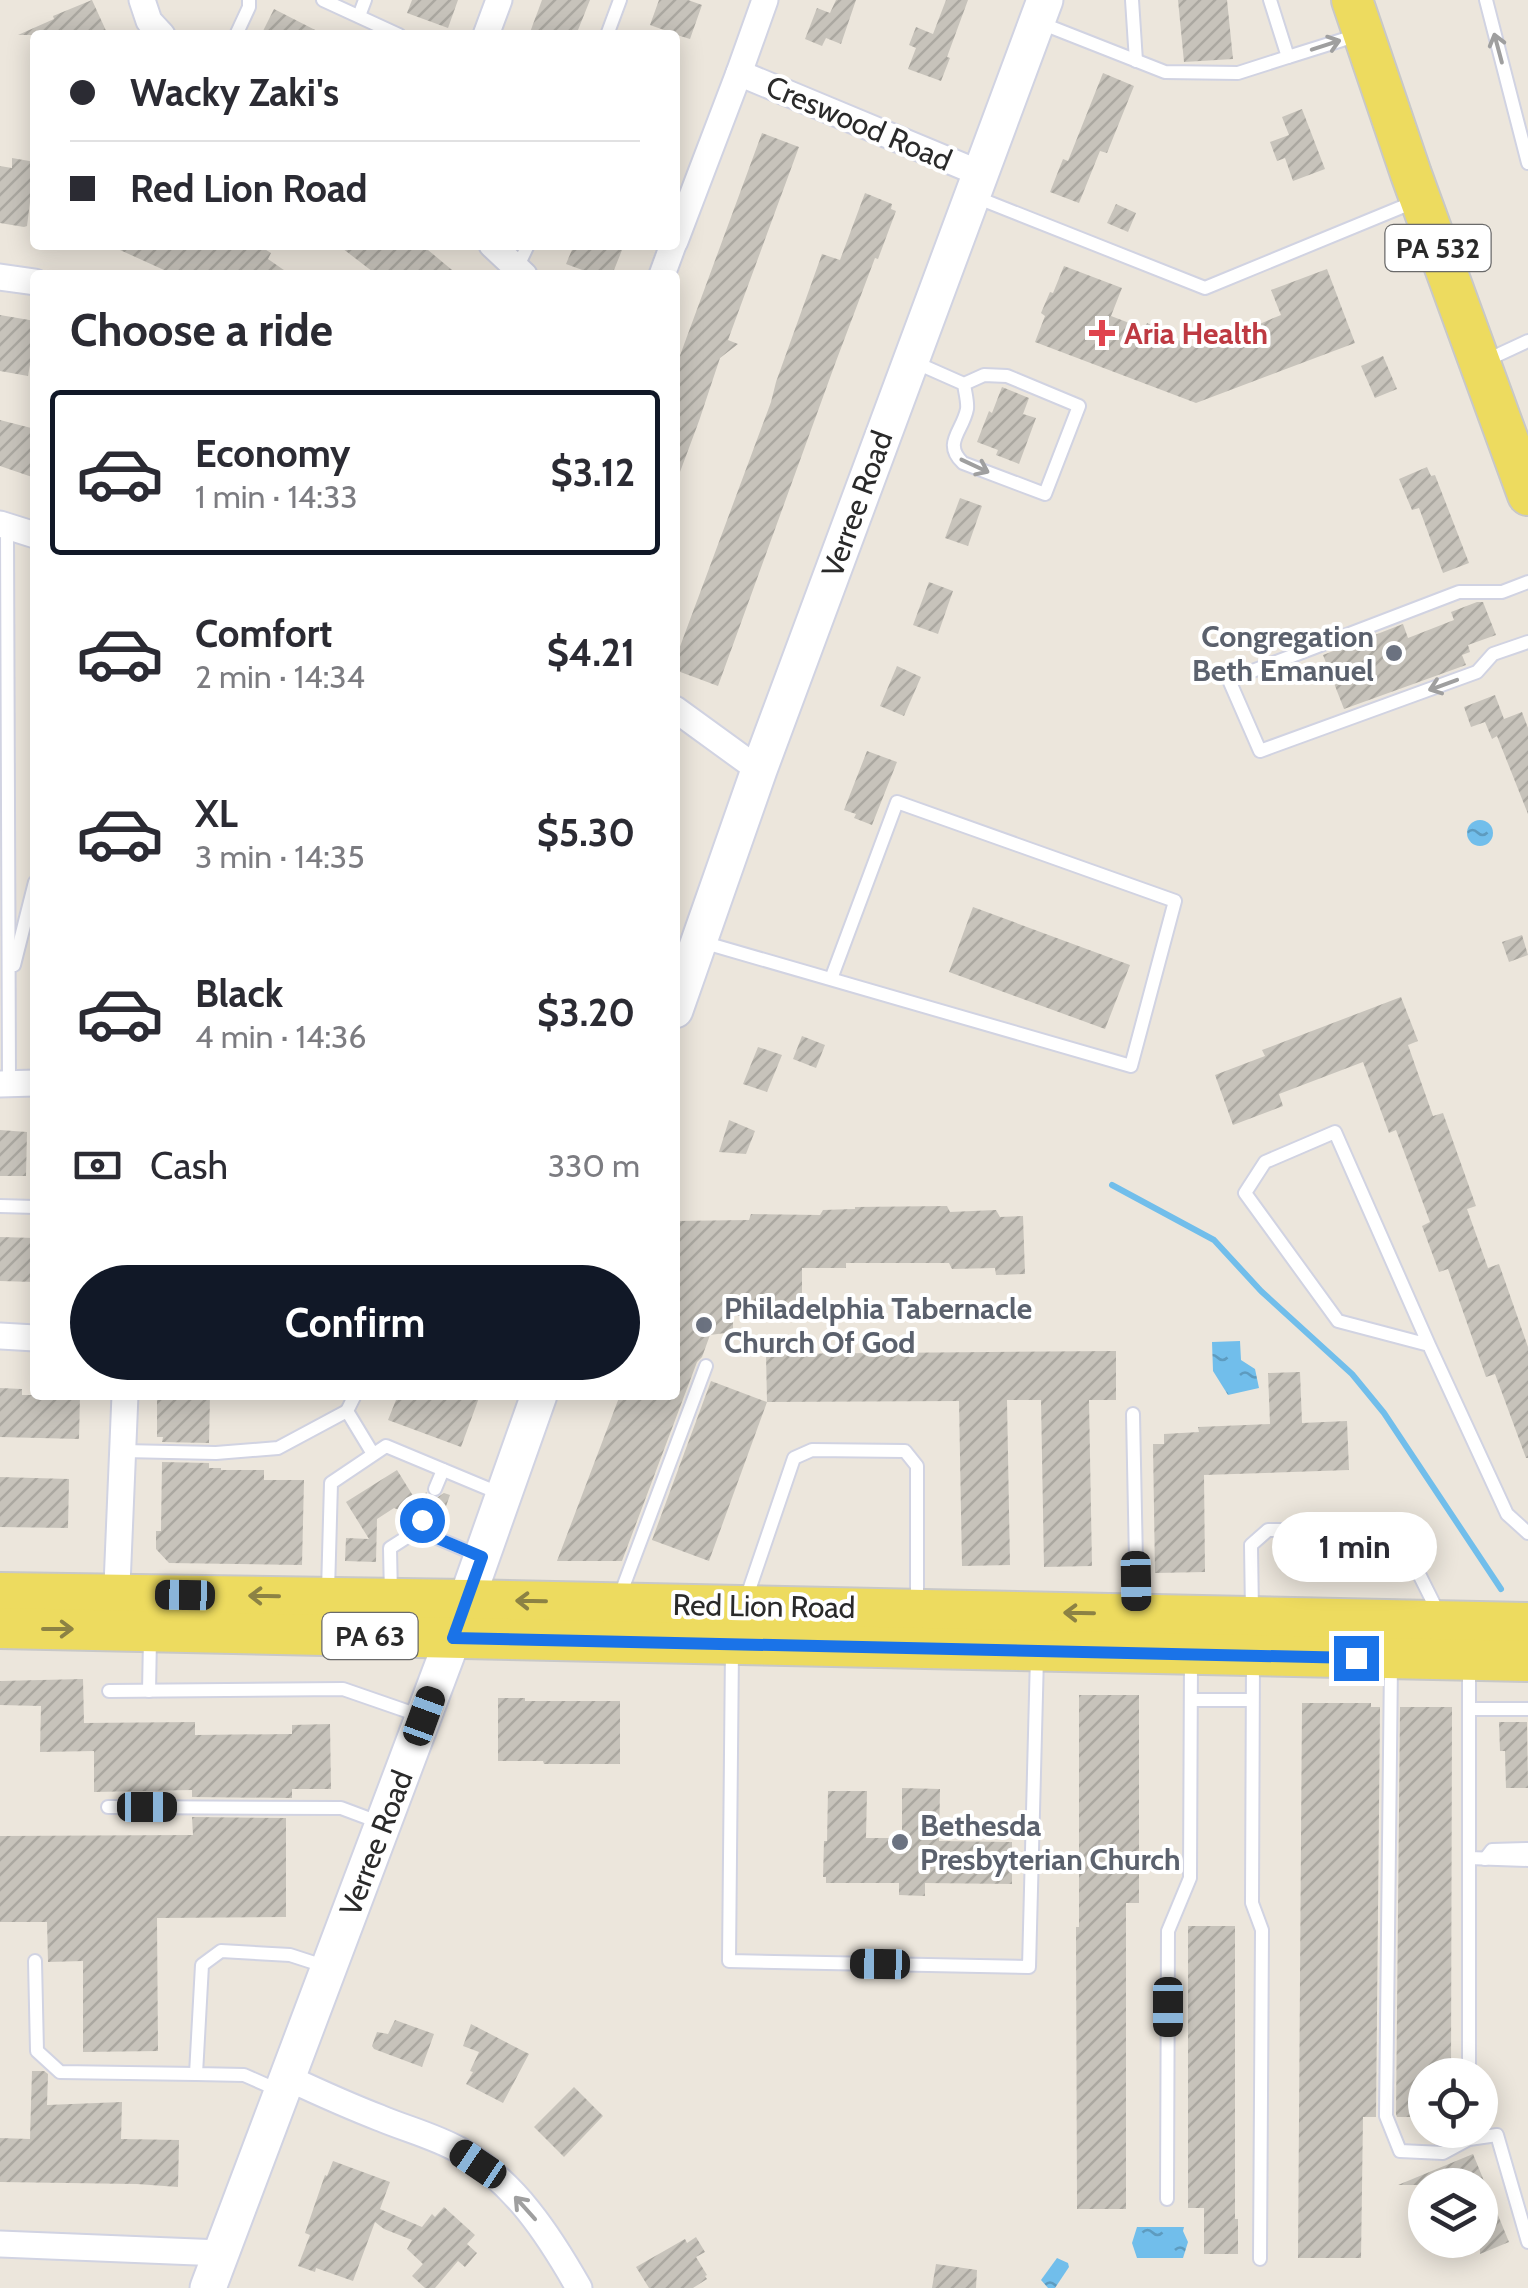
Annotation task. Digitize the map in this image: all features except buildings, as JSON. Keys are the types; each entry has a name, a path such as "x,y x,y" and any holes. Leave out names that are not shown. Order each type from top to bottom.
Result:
{"main road":[{"name":"Verree Road","path":"680,996 1041,11"},
{"name":"PA 532","path":"1358,16 1420,200 1528,495"},
{"name":"Verree Road","path":"208,2288 453,1638 537,1400"},
{"name":"Red Lion Road","path":"0,1593 127,1618 453,1638 738,1625 917,1610 1249,1636 1391,1659 1528,1660"},
{"name":"Red Lion Road","path":"0,1628 328,1598 617,1603 738,1625 1037,1650 1134,1627 1191,1654 1249,1636 1442,1621 1528,1623"}],"street":[{"path":"142,0 149,21 157,30"},
{"path":"488,30 499,0"},
{"path":"680,228 765,0"},
{"name":"Creswood Road","path":"740,73 975,184"},
{"path":"501,250 523,263"},
{"path":"0,277 30,281"},
{"path":"4,526 30,534"},
{"path":"680,714 760,770"},
{"path":"0,1336 30,1338"},
{"path":"125,1400 127,1618"},
{"path":"285,2085 343,2103 440,2142 478,2164 533,2216 580,2288"},
{"path":"0,2244 220,2253"}],"lane":[{"path":"238,30 249,0"},
{"path":"323,0 387,30"},
{"path":"358,16 365,0"},
{"path":"609,30 620,0"},
{"path":"1132,0 1136,61"},
{"path":"1270,0 1288,57"},
{"path":"1486,0 1528,163"},
{"path":"1041,11 1165,72 1238,74 1288,57 1358,16"},
{"path":"975,184 1205,288 1420,200"},
{"path":"1480,363 1528,342"},
{"path":"910,360 964,384 984,375 1007,376 1079,406 1044,494 964,463 956,456 953,442 968,407 964,384"},
{"path":"4,526 9,987 15,1083"},
{"path":"1528,582 1502,592 1459,592 1230,680 1260,751 1477,672 1493,654 1528,642"},
{"path":"699,941 1131,1066 1175,900 897,802 831,979"},
{"path":"9,987 30,902"},
{"path":"1429,1345 1338,1321 1245,1193 1264,1162 1335,1132 1507,1514 1528,1533"},
{"path":"0,1206 30,1207"},
{"path":"617,1603 706,1366"},
{"path":"123,1451 278,1448 347,1411 353,1400"},
{"path":"347,1411 374,1454"},
{"path":"1133,1414 1134,1627"},
{"path":"328,1598 331,1483 386,1446 504,1495"},
{"path":"917,1610 917,1466 905,1451 812,1450 794,1458 738,1625 730,1962 1029,1967 1037,1650"},
{"path":"435,1489 443,1470"},
{"path":"391,1599 383,1548 420,1525 482,1557"},
{"path":"1260,2259 1262,1930 1252,1902 1251,1545 1268,1530 1387,1530 1403,1542 1442,1621"},
{"path":"330,1545 346,1546"},
{"path":"127,1618 149,1691"},
{"path":"1167,2199 1168,1930 1190,1878 1191,1654"},
{"path":"1391,1659 1386,2116 1400,2151 1443,2153 1450,2148"},
{"path":"1469,1660 1469,2058"},
{"path":"109,1691 343,1689 424,1716"},
{"path":"1190,1700 1252,1700"},
{"path":"1469,1709 1528,1708"},
{"path":"108,1807 341,1808 384,1824"},
{"path":"1486,1858 1492,1850 1528,1849"},
{"path":"1469,1858 1528,1860"},
{"path":"196,2074 202,1965 221,1951 290,1955 329,1967"},
{"path":"35,1961 36,2051 60,2072 244,2075 285,2085"},
{"path":"1498,2138 1528,2242"}],"water":[{"path":"1480,820 1489,824 1493,833 1489,842 1480,846 1471,842 1467,833 1471,824"},
{"path":"1240,1341 1241,1360 1255,1369 1259,1388 1228,1395 1213,1371 1212,1342"},
{"path":"1137,2227 1184,2227 1188,2242 1183,2258 1137,2258 1132,2243"},
{"path":"1057,2258 1069,2267 1055,2288 1048,2288 1041,2280"}],"waterway":[{"path":"1112,1185 1214,1240 1261,1291 1352,1374 1384,1413 1501,1589"}],"place":[{"name":"Aria Health","path":"1102,333"},
{"name":"Congregation Beth Emanuel","path":"1394,653"},
{"name":"Philadelphia Tabernacle Church Of God","path":"704,1325"},
{"name":"Bethesda Presbyterian Church","path":"900,1842"}],"route":[{"path":"422,1520 418,1530 482,1557 453,1638 1356,1658"}]}
